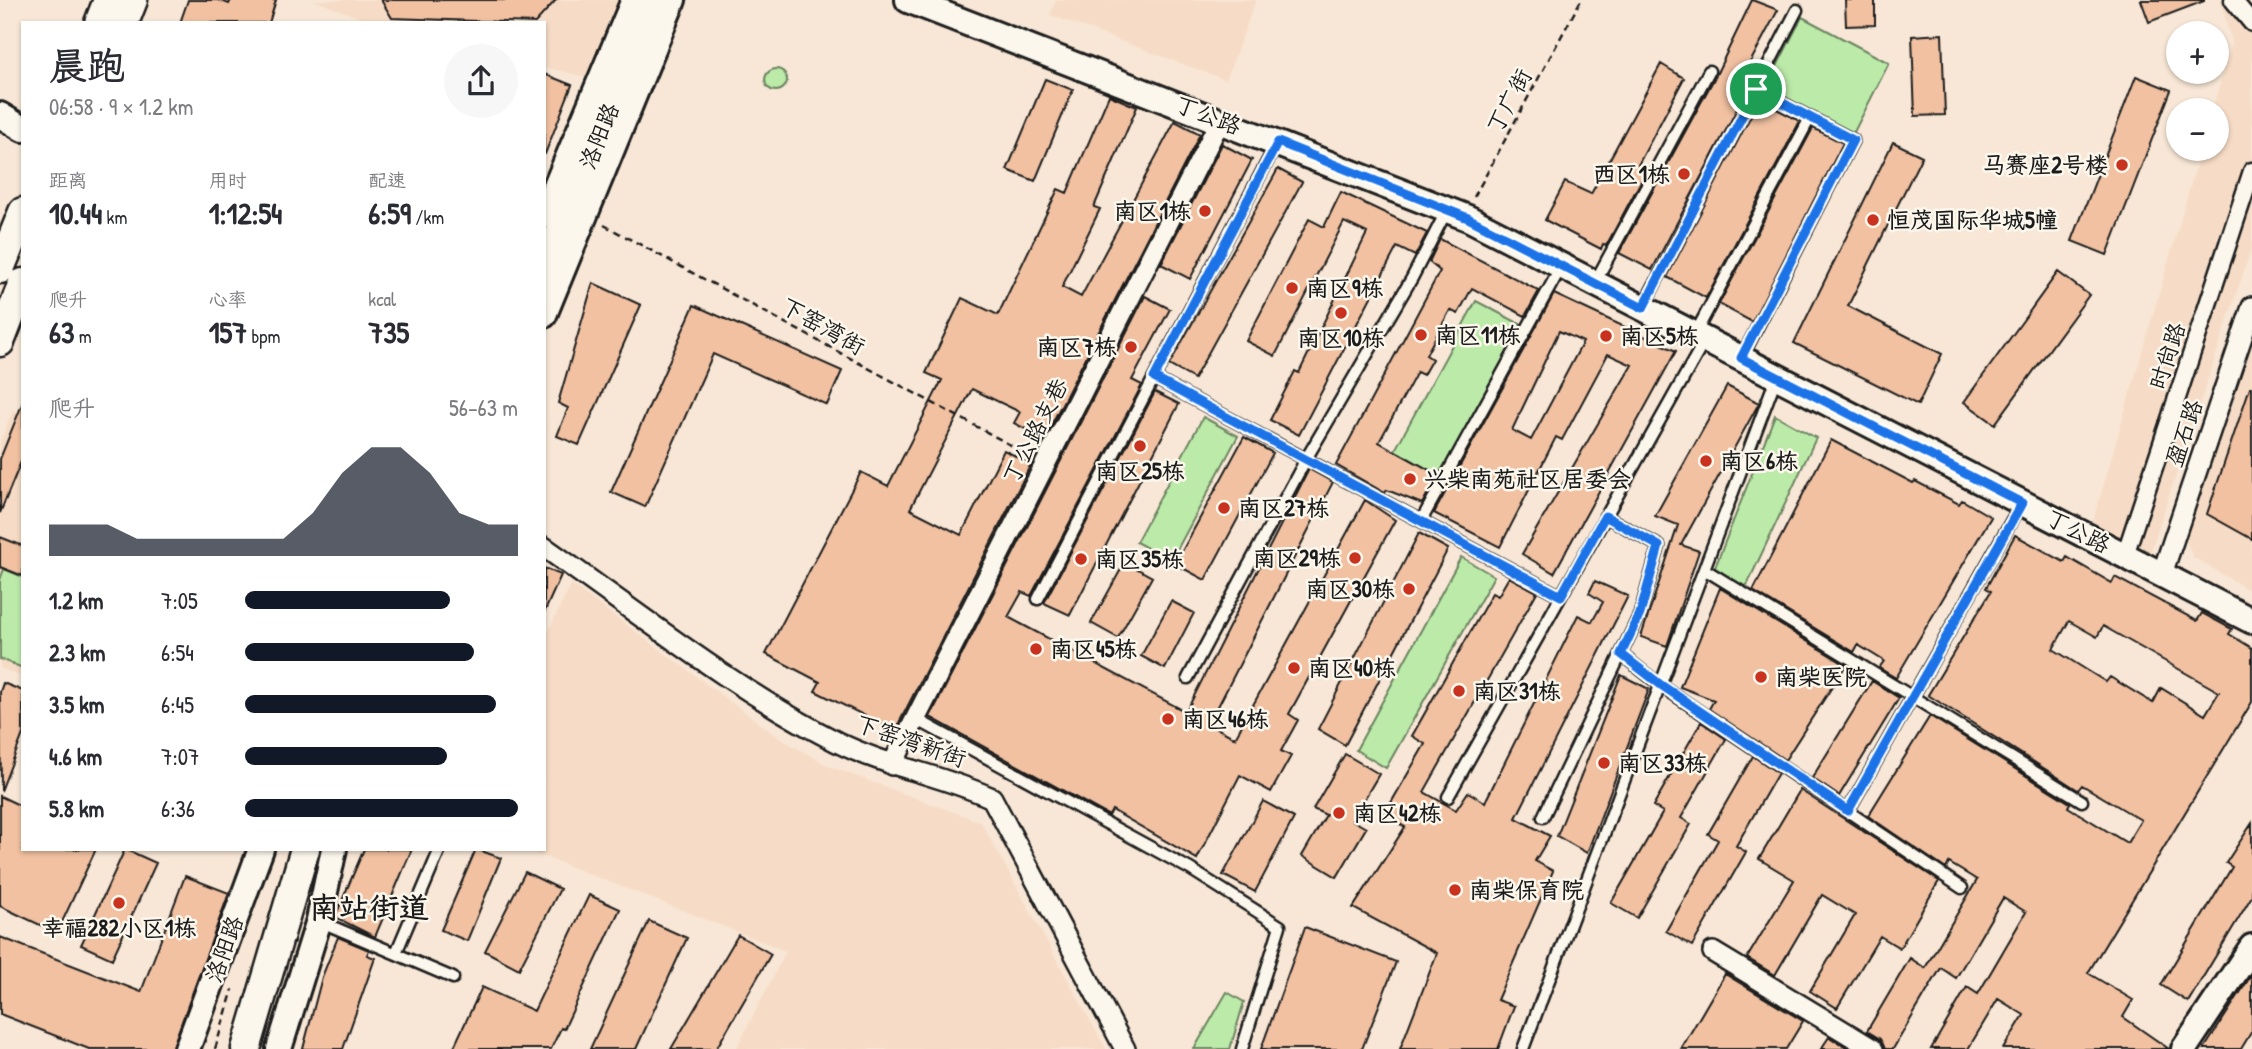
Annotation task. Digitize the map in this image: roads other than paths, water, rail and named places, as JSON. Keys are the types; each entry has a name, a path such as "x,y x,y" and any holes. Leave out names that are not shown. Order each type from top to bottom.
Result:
{"main road":[{"path":"100,21 108,0"},
{"path":"125,21 133,0"},
{"name":"洛阳路","path":"546,267 653,0"},
{"path":"0,270 21,217"},
{"path":"0,342 21,288"},
{"name":"洛阳路","path":"230,1049 287,851"},
{"name":"洛阳路","path":"246,1049 304,851"}],"street":[{"path":"546,210 634,0"},
{"path":"546,311 673,0"},
{"name":"丁公路","path":"908,0 1221,119 1456,213 2252,621"},
{"path":"2233,0 2252,23"},
{"path":"0,115 21,129"},
{"name":"丁公路支巷","path":"892,765 1221,119"},
{"name":"时尚路","path":"2125,555 2252,171"},
{"name":"盈石路","path":"2162,574 2252,307"},
{"name":"下窑湾新街","path":"546,548 759,699 839,743 892,765 955,781 992,798 1125,1049"},
{"name":"洛阳路","path":"187,1049 260,851"},
{"path":"279,1049 319,920 334,851"},
{"path":"2184,1049 2252,947"},
{"path":"1713,952 1873,1049"}],"lane":[{"path":"1643,308 1797,10"},
{"path":"1595,283 1709,71"},
{"path":"1741,358 1853,140 1756,89"},
{"path":"1448,797 1605,516 1700,337 1810,118"},
{"path":"1038,599 1278,142"},
{"path":"1188,678 1306,459 1412,278 1456,213"},
{"path":"1421,521 1562,266"},
{"path":"1524,1049 1777,376"},
{"path":"1154,378 1561,596"},
{"path":"1848,811 2022,503"},
{"path":"1543,817 1640,614 1659,546 1605,516"},
{"path":"1704,569 1914,695 2082,801"},
{"path":"1621,654 1661,685 1962,888"},
{"path":"916,719 1190,869 1280,926 1241,1049"},
{"path":"396,953 439,851"},
{"path":"319,920 453,978"}],"place":[{"name":"马赛座2号楼","path":"2122,165"},
{"name":"西区1栋","path":"1684,174"},
{"name":"南区1栋","path":"1205,211"},
{"name":"恒茂国际华城5幢","path":"1873,220"},
{"name":"南区9栋","path":"1292,288"},
{"name":"南区10栋","path":"1341,313"},
{"name":"南区11栋","path":"1421,335"},
{"name":"南区5栋","path":"1606,336"},
{"name":"南区7栋","path":"1131,347"},
{"name":"南区25栋","path":"1140,446"},
{"name":"南区6栋","path":"1706,461"},
{"name":"兴柴南苑社区居委会","path":"1410,479"},
{"name":"南区27栋","path":"1224,508"},
{"name":"南区29栋","path":"1355,558"},
{"name":"南区35栋","path":"1081,559"},
{"name":"南区30栋","path":"1409,589"},
{"name":"南区45栋","path":"1036,649"},
{"name":"南区40栋","path":"1294,668"},
{"name":"南柴医院","path":"1761,677"},
{"name":"南区31栋","path":"1459,691"},
{"name":"南区46栋","path":"1168,719"},
{"name":"南区33栋","path":"1604,763"},
{"name":"南区42栋","path":"1339,813"},
{"name":"南柴保育院","path":"1455,890"},
{"name":"幸福282小区1栋","path":"119,903"}],"district":[{"name":"南站街道","path":"369,908"}]}
